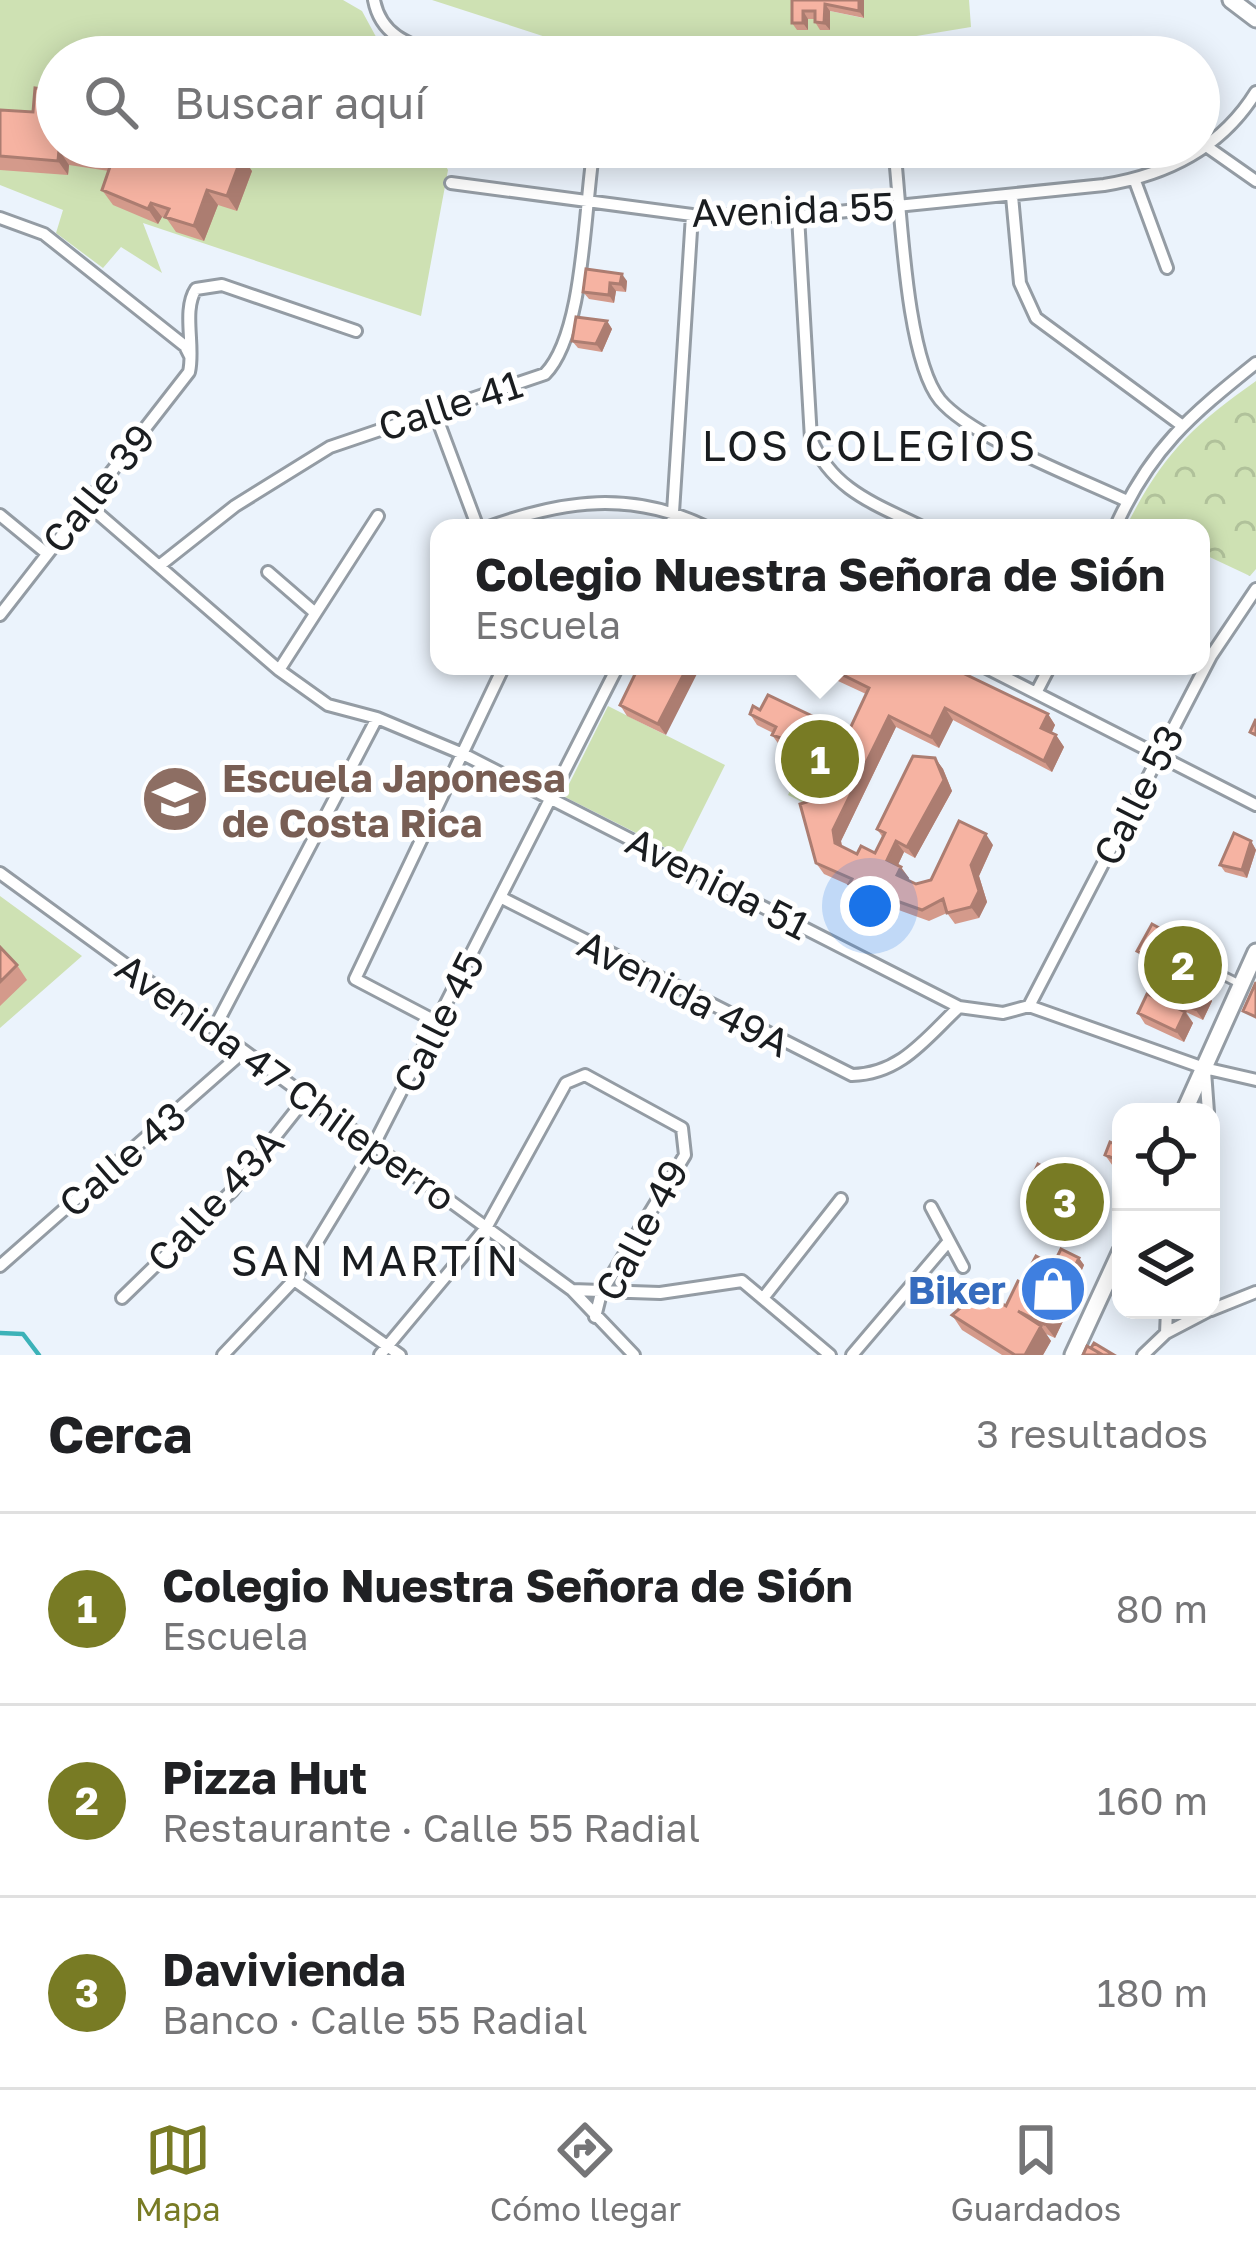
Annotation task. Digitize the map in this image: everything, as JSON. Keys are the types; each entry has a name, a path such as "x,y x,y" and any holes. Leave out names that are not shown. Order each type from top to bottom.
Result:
{"main road":[{"path":"1232,0 1256,19"},
{"path":"1188,1103 1256,952"},
{"path":"1073,1355 1112,1270"}],"street":[{"path":"374,0 377,18 393,36"},
{"path":"1220,127 1256,92"},
{"path":"1220,156 1256,181"},
{"name":"Calle 41","path":"159,566 235,506 329,447 520,386 557,361 570,323 591,168"},
{"path":"897,168 922,368 940,400 970,425 1126,501"},
{"path":"1159,168 1135,181 1167,268"},
{"name":"Avenida 55","path":"452,183 585,205 692,215 798,215 1135,181"},
{"path":"1012,196 1025,299 1053,333 1180,424"},
{"path":"674,519 692,215"},
{"path":"798,215 811,439 821,464 840,487 906,519"},
{"path":"0,218 25,223 44,234 185,346 191,359"},
{"path":"191,359 189,303 205,284 356,331"},
{"name":"Calle 39","path":"0,615 190,372 191,359"},
{"path":"1119,519 1154,452 1180,424 1256,363"},
{"path":"435,413 478,519"},
{"path":"509,519 545,507 592,500 676,512 690,519"},
{"name":"Avenida 51","path":"86,503 279,670 328,705 377,718 463,754 959,1006 1004,1013 1029,1006 1204,1068 1256,1080"},
{"path":"0,515 45,552"},
{"path":"279,670 378,516"},
{"path":"268,572 313,611"},
{"name":"Calle 53","path":"1210,658 1256,589"},
{"path":"437,1022 355,979 500,675"},
{"name":"Calle 45","path":"223,1355 294,1280 373,1148 613,675"},
{"path":"1001,675 1256,805"},
{"path":"1036,693 1045,675"},
{"name":"Calle 53","path":"1029,1006 1201,675"},
{"path":"214,1029 377,718"},
{"name":"Avenida 47 Chileperro","path":"0,873 572,1290 634,1355"},
{"name":"Avenida 49A","path":"502,898 836,1071 871,1075 898,1065 959,1006"},
{"name":"Calle 43","path":"0,1266 243,1052"},
{"path":"1204,1068 1207,1103"},
{"name":"Calle 49","path":"486,1228 574,1076 585,1075 682,1128 685,1155 601,1294 596,1317"},
{"name":"Calle 43A","path":"122,1298 198,1228 305,1099"},
{"path":"764,1297 841,1199"},
{"path":"931,1208 963,1267"},
{"path":"384,1351 486,1228"},
{"path":"852,1355 949,1241"},
{"path":"294,1280 384,1351 400,1355"},
{"path":"572,1290 660,1294 742,1281 830,1355"},
{"path":"1220,1306 1256,1292"},
{"path":"1166,1333 1167,1319"},
{"path":"1143,1355 1166,1333 1193,1319"}],"lane":[{"path":"1220,974 1241,985"}],"green space":[{"path":"0,0 343,0 362,11 376,36 36,36 36,168 448,170 421,316 143,223 162,273 121,247 103,268 56,233 63,210 0,185"},
{"path":"432,0 797,0 808,30 808,19 830,11 863,18 864,0 969,0 971,27 916,36 543,36"},
{"path":"1256,381 1256,569 1250,576 1210,557 1210,519 1130,519 1183,441"},
{"path":"608,706 725,765 680,855 563,796"},
{"path":"809,752 833,764 812,807 788,795"},
{"path":"0,896 82,956 0,1028"}],"building":[{"path":"792,0 859,0 859,11 825,4 824,23 815,22 815,11 803,11 803,23 792,23"},
{"path":"35,88 36,159 0,156 0,110 33,112"},
{"path":"110,168 238,168 227,196 207,190 194,226 165,217 169,209 151,203 148,209 102,190"},
{"path":"586,269 622,274 620,284 610,283 609,295 583,292"},
{"path":"576,317 607,321 596,344 572,341"},
{"path":"635,675 683,675 658,724 620,705"},
{"path":"843,675 967,675 1048,714 1041,728 1056,735 1044,761 945,708 931,737 889,716 833,830 835,843 857,854 861,846 875,853 885,833 877,829 913,756 935,758 944,780 907,847 896,841 887,860 901,867 897,875 916,884 931,880 959,821 986,834 971,865 979,891 971,907 947,913 943,899 922,910 849,884 852,879 816,863 800,804 813,800 834,757 772,735 776,727 750,714 753,706 760,710 768,695 848,733 869,688"},
{"path":"1234,833 1251,841 1242,870 1220,865"},
{"path":"1152,924 1214,958 1198,981 1137,951"},
{"path":"0,947 17,965 0,982"},
{"path":"1159,970 1204,990 1195,1009 1150,989"},
{"path":"1256,982 1256,1017 1243,1011"},
{"path":"1147,994 1185,1012 1176,1031 1138,1013"},
{"path":"1038,1164 1090,1189 1077,1217 1025,1192"},
{"path":"1061,1249 1079,1258 1073,1270 1055,1261"},
{"path":"1036,1256 1069,1274 1056,1299 1022,1282"},
{"path":"1018,1281 1056,1300 1044,1324 1018,1311 1041,1326 1025,1355 1015,1355 952,1315 980,1291 1006,1306"},
{"path":"1094,1343 1114,1355 1091,1348"}],"waterway":[{"path":"0,1333 23,1334 39,1355"}],"place":[{"name":"Colegio Nuestra Señora de Sión","path":"820,759"},
{"name":"Escuela Japonesa de Costa Rica","path":"175,799"},
{"name":"Pizza Hut","path":"1183,965"},
{"name":"Davivienda","path":"1065,1202"},
{"name":"Biker","path":"1053,1289"}],"district":[{"name":"LOS COLEGIOS","path":"870,445"},
{"name":"SAN MARTÍN","path":"376,1260"}]}
